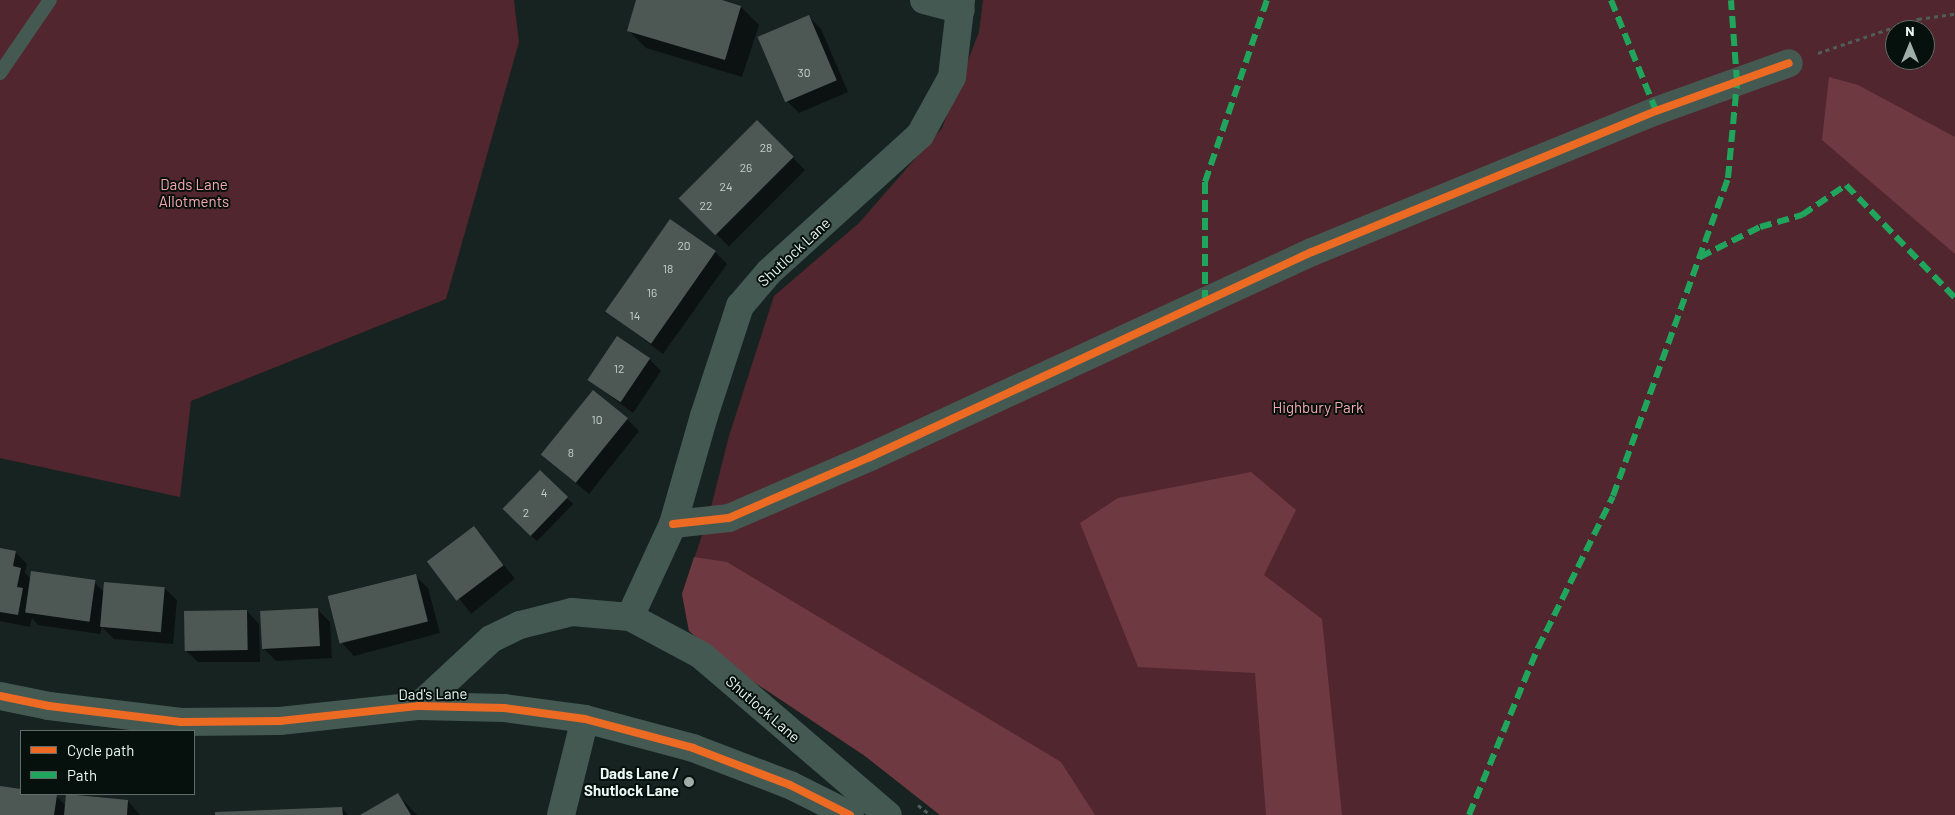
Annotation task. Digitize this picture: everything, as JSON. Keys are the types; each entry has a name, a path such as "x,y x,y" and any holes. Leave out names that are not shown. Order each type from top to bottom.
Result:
{"street":[{"path":"924,0 961,5"},
{"name":"Shutlock Lane","path":"630,617 673,524 704,416 740,306 769,272 920,135 952,77 961,5"},
{"path":"673,524 728,518 870,457 1312,252 1656,111 1789,64"},
{"name":"Shutlock Lane","path":"419,706 491,640 520,625 572,612 630,617 701,655 888,815"},
{"name":"Dad's Lane","path":"0,696 49,706 181,722 280,721 419,706 504,708 584,719 694,748 790,786 850,815"},
{"path":"561,815 584,719"}],"lane":[{"path":"0,73 50,0"}],"path":[{"path":"1789,64 1918,20 1955,14"}],"green space":[{"name":"Dads Lane Allotments","path":"0,0 514,0 519,42 446,299 191,401 180,497 0,458"},
{"name":"Highbury Park","path":"983,0 1955,0 1955,815 940,815 865,756 736,670 689,631 682,594 709,515 729,436 774,296 859,223 942,128 979,32"}],"shaded area":[{"path":"1829,77 1858,85 1955,137 1955,254 1822,140"},
{"path":"1251,472 1296,510 1264,575 1322,619 1342,815 1266,815 1255,673 1138,667 1080,523 1118,498"},
{"path":"694,557 727,562 1061,762 1095,815 940,815 865,756 736,670 689,631 682,594"}],"building":[{"path":"636,0 722,0 741,6 725,60 627,31"},
{"path":"809,15 837,80 785,102 757,37"},
{"path":"757,120 794,157 715,235 679,198"},
{"path":"670,219 716,251 651,344 605,312"},
{"path":"617,336 650,358 621,402 587,380"},
{"path":"593,390 628,418 576,483 541,455"},
{"path":"540,470 568,497 531,536 502,509"},
{"path":"474,526 503,565 456,601 427,562"},
{"path":"0,548 16,551 13,566 21,568 17,587 23,588 18,615 0,612"},
{"path":"31,571 95,580 90,622 25,613"},
{"path":"416,574 428,622 340,644 328,596"},
{"path":"104,582 165,587 161,632 100,627"},
{"path":"318,608 320,646 262,649 260,611"},
{"path":"247,610 248,650 185,651 184,611"},
{"path":"0,786 20,789 20,795 57,795 54,815 0,815"},
{"path":"398,793 411,815 360,815"},
{"path":"66,795 128,800 127,815 64,815"},
{"path":"342,807 343,815 215,815 215,812"}],"marked path":[{"path":"1205,302 1205,182 1267,0"},
{"path":"1611,0 1656,111"},
{"path":"1469,815 1538,648 1613,496 1728,178 1737,82 1731,0"},
{"path":"1700,257 1760,227 1802,215 1846,185 1955,298"}],"cycle path":[{"path":"673,524 729,518 870,457 1312,252 1656,111 1789,63"},
{"path":"0,696 49,706 181,722 280,721 419,706 504,708 585,719 693,748 790,785 850,815"}],"place":[{"name":"Dads Lane / Shutlock Lane","path":"689,782"}]}
